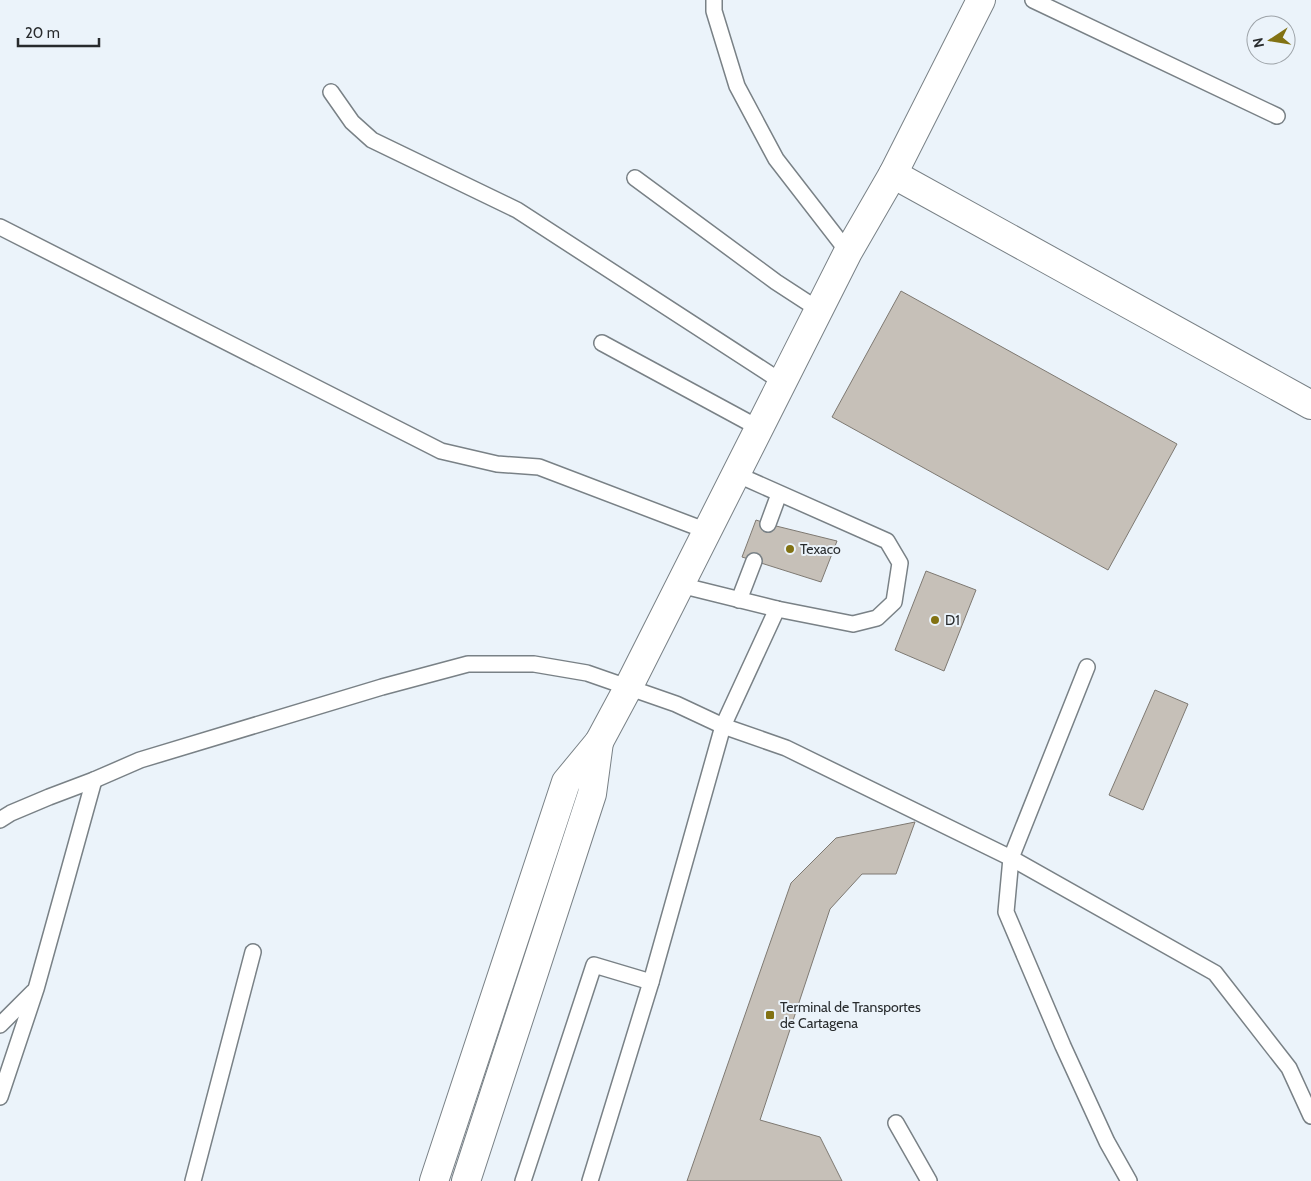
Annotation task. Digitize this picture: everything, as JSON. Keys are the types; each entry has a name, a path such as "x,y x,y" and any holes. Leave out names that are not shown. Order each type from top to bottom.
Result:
{"street":[{"path":"434,1181 566,782 599,742 628,688 848,252 893,174 981,0"},
{"path":"893,174 1311,405"},
{"path":"466,1181 592,794 599,742"}],"lane":[{"path":"714,0 714,12 737,86 771,151 794,186 848,252"},
{"path":"1033,0 1277,116"},
{"path":"331,92 352,122 372,140 516,210 782,382"},
{"path":"635,178 776,282 819,310"},
{"path":"0,227 441,451 497,464 539,467 707,531"},
{"path":"602,342 759,428"},
{"path":"680,585 777,609 853,624 877,618 894,602 900,563 886,541 736,474"},
{"path":"768,524 779,494"},
{"path":"739,600 754,562"},
{"path":"590,1181 651,982 723,726 777,609"},
{"path":"0,820 11,813 140,760 382,687 468,664 534,664 587,673 676,704 723,726 786,748 1011,858 1215,973 1289,1068 1311,1116"},
{"path":"1087,666 1011,858 1006,912 1063,1046 1107,1142 1129,1181"},
{"path":"0,1097 36,989 94,780"},
{"path":"194,1181 253,952"},
{"path":"523,1181 594,965 651,982"},
{"path":"0,1026 36,989"},
{"path":"896,1123 929,1181"}],"building":[{"path":"901,291 1177,444 1108,570 832,417"},
{"name":"Texaco","path":"756,520 837,541 821,582 742,557"},
{"name":"D1","path":"926,571 976,590 944,671 895,650"},
{"path":"1155,690 1188,704 1143,810 1109,795"},
{"name":"Terminal de Transportes de Cartagena","path":"915,822 896,874 862,874 830,909 760,1120 820,1137 842,1181 687,1181 791,883 836,838"}],"place":[{"name":"Texaco","path":"790,549"},
{"name":"D1","path":"935,620"},
{"name":"Terminal de Transportes de Cartagena","path":"770,1015"}]}
